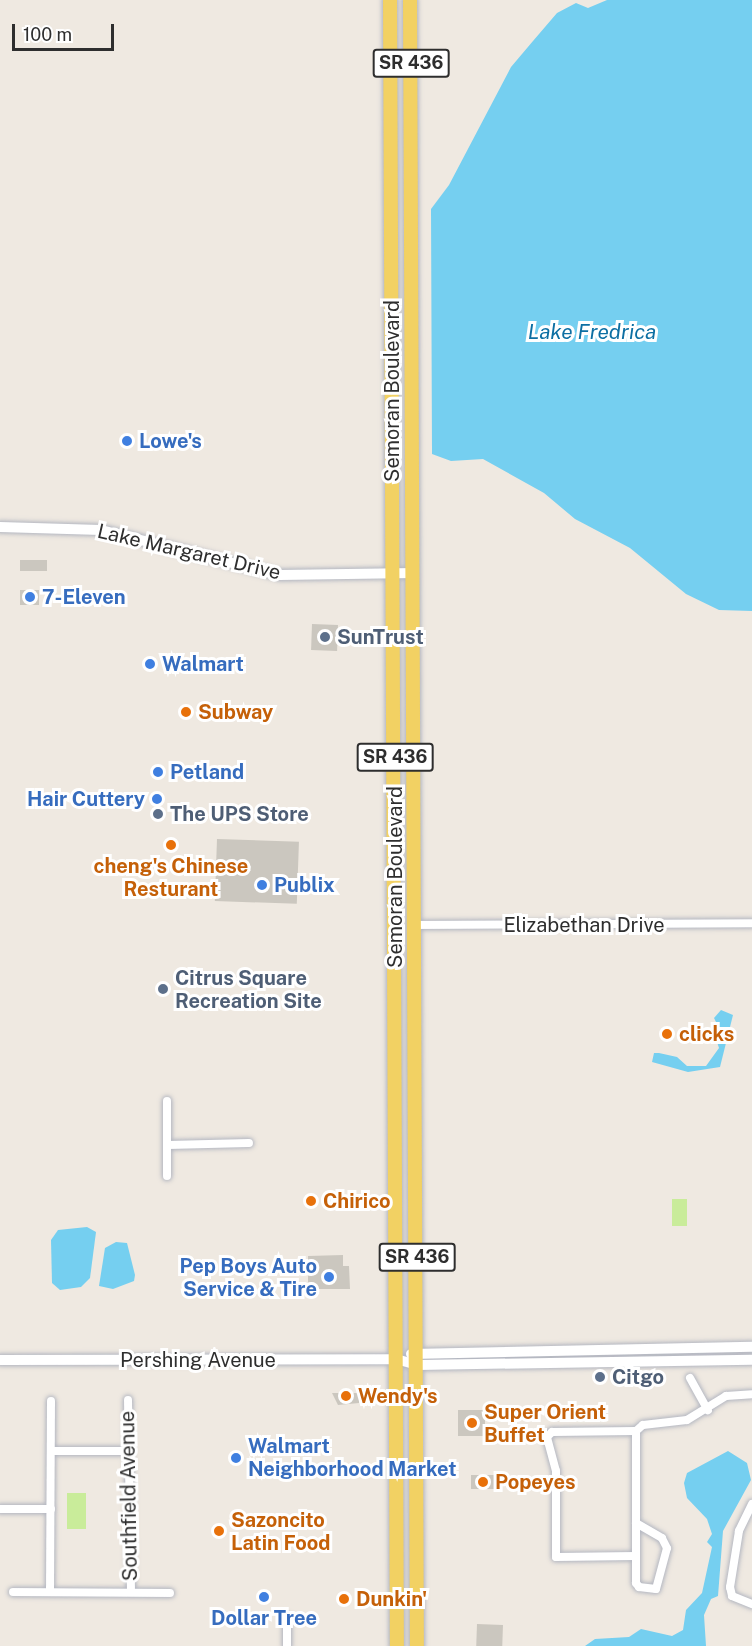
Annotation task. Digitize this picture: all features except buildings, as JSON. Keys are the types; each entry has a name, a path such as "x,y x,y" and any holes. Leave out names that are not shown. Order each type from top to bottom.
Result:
{"main road":[{"name":"Semoran Boulevard","path":"390,0 396,1112 396,1646"},
{"name":"Semoran Boulevard","path":"410,0 414,387 417,1646"},
{"path":"392,332 406,348 414,387"},
{"path":"395,840 408,855 408,895 416,905"},
{"path":"395,968 408,983 416,1007"},
{"path":"396,1112 403,1136 417,1152"}],"street":[{"path":"391,193 412,193"},
{"name":"Lake Margaret Drive","path":"0,527 101,530 280,575 414,573"},
{"name":"Elizabethan Drive","path":"416,925 752,922"},
{"path":"167,1101 167,1176"},
{"path":"168,1145 249,1143"},
{"name":"Pershing Avenue","path":"417,1359 752,1347"},
{"name":"Pershing Avenue","path":"0,1360 752,1360"},
{"path":"690,1378 708,1410"},
{"path":"636,1556 556,1557 556,1471 547,1437 562,1431 636,1431 643,1425 687,1420 708,1410 726,1396 752,1394"},
{"name":"Southfield Avenue","path":"128,1400 131,1593"},
{"path":"50,1592 51,1401"},
{"path":"636,1431 636,1523 636,1556 639,1587 656,1589 667,1548 662,1538 636,1523"},
{"path":"51,1451 129,1451"},
{"path":"752,1504 739,1531 730,1587 732,1596 752,1604"},
{"path":"0,1509 51,1509"},
{"path":"13,1592 170,1593"},
{"path":"287,1618 287,1646"}],"green space":[{"path":"672,1199 687,1199 687,1226 672,1226"},
{"path":"67,1493 86,1493 86,1529 67,1529"}],"water":[{"name":"Lake Fredrica","path":"607,0 752,0 752,611 719,610 686,594 630,548 575,519 544,493 483,459 451,461 432,454 431,209 449,185 511,67 557,13 576,3 588,8"},
{"path":"721,1010 733,1015 720,1067 688,1072 652,1062 654,1053 659,1053 677,1057 687,1066 706,1066 719,1048 716,1039 720,1030 714,1018"},
{"path":"87,1227 96,1232 90,1278 81,1287 60,1290 52,1283 51,1240 58,1230"},
{"path":"116,1242 127,1243 135,1275 134,1281 113,1289 99,1286 105,1248"},
{"path":"728,1451 747,1463 751,1480 723,1531 718,1596 711,1599 704,1615 706,1646 585,1646 595,1639 629,1637 641,1629 672,1636 683,1630 686,1610 702,1593 712,1547 707,1542 712,1534 707,1519 687,1498 684,1483 687,1473"}],"place":[{"name":"Lowe's","path":"127,441"},
{"name":"7-Eleven","path":"30,597"},
{"name":"SunTrust","path":"325,637"},
{"name":"Walmart","path":"150,664"},
{"name":"Subway","path":"186,712"},
{"name":"Petland","path":"158,772"},
{"name":"Hair Cuttery","path":"157,799"},
{"name":"The UPS Store","path":"158,814"},
{"name":"cheng's Chinese Resturant","path":"171,845"},
{"name":"Publix","path":"262,885"},
{"name":"Citrus Square Recreation Site","path":"163,989"},
{"name":"clicks","path":"667,1034"},
{"name":"Chirico","path":"311,1201"},
{"name":"Pep Boys Auto Service & Tire","path":"329,1277"},
{"name":"Citgo","path":"600,1377"},
{"name":"Wendy's","path":"346,1396"},
{"name":"Super Orient Buffet","path":"472,1423"},
{"name":"Walmart Neighborhood Market","path":"236,1458"},
{"name":"Popeyes","path":"483,1482"},
{"name":"Sazoncito Latin Food","path":"219,1531"},
{"name":"Dollar Tree","path":"264,1597"},
{"name":"Dunkin'","path":"344,1599"}]}
